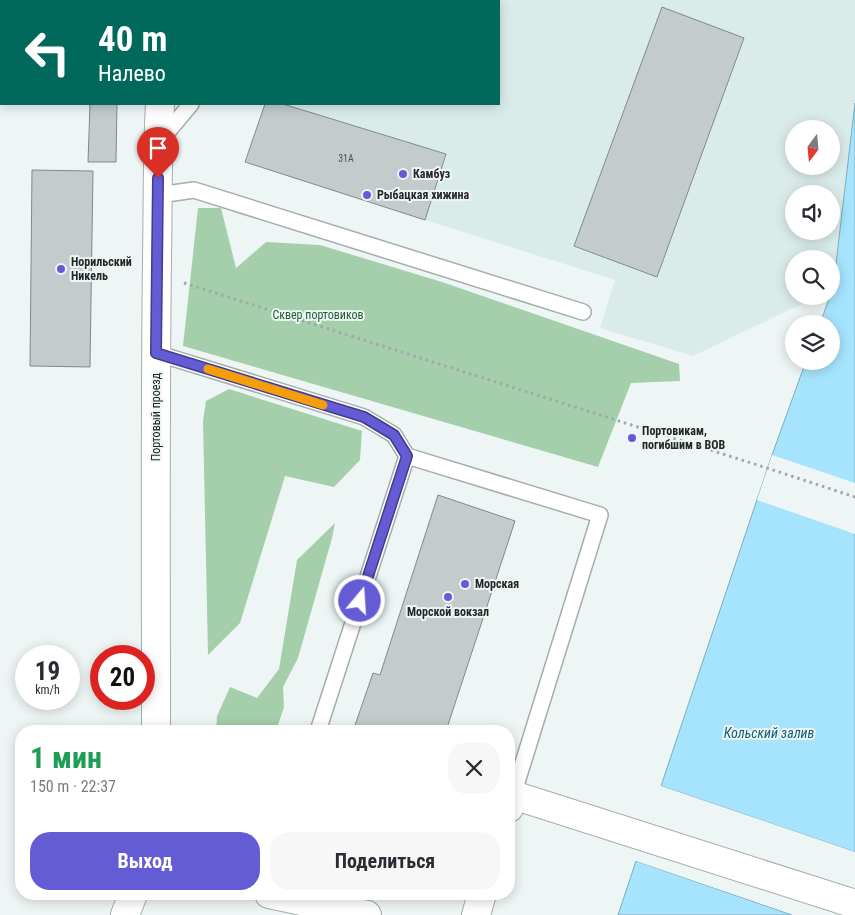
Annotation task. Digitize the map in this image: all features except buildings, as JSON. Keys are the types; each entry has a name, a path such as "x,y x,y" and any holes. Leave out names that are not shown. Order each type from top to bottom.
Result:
{"street":[{"name":"Портовый проезд","path":"156,725 156,353 160,105"},
{"path":"515,802 855,904"},
{"path":"125,915 131,900"},
{"path":"297,900 367,915"},
{"path":"476,915 480,900"}],"lane":[{"path":"158,144 190,105"},
{"path":"158,195 194,190 583,312"},
{"path":"156,353 364,417 394,435 407,456 600,515 515,788"},
{"path":"320,725 407,456"}],"path":[{"path":"157,275 855,497"}],"shaded area":[{"path":"500,0 855,0 855,103 840,230 840,185 785,185 785,240 839,240 838,250 785,250 785,305 799,305 693,356 600,328 615,280 425,220 446,154 286,105 500,105"}],"green space":[{"name":"Сквер портовиков","path":"198,208 221,208 236,268 266,242 320,245 442,282 679,364 680,381 631,383 598,467 183,346"},
{"path":"229,389 362,431 360,460 334,487 285,476 240,623 208,655 203,421 206,401"},
{"path":"335,523 298,658 283,687 284,707 278,725 216,725 217,716 230,687 257,698 279,669 297,560"}],"water":[{"name":"Кольский залив","path":"855,103 855,852 661,786 772,455 803,370 840,370 840,315 823,315 827,305 840,305 840,250 838,250"},
{"path":"636,861 792,915 618,915"}],"pier":[{"path":"772,455 855,483 855,534 757,500"},
{"path":"661,786 855,852 855,854 660,789"},
{"path":"637,859 792,913 794,915 636,861"}],"slow traffic":[{"path":"208,369 323,405"}],"place":[{"name":"Камбуз","path":"403,174"},
{"name":"Рыбацкая хижина","path":"367,195"},
{"name":"Норильский Никель","path":"61,269"},
{"name":"Портовикам, погибшим в ВОВ","path":"632,438"},
{"name":"Морская","path":"465,584"},
{"name":"Морской вокзал","path":"448,597"}],"route":[{"path":"158,178 156,353 364,417 394,435 407,456 360,601"}]}
